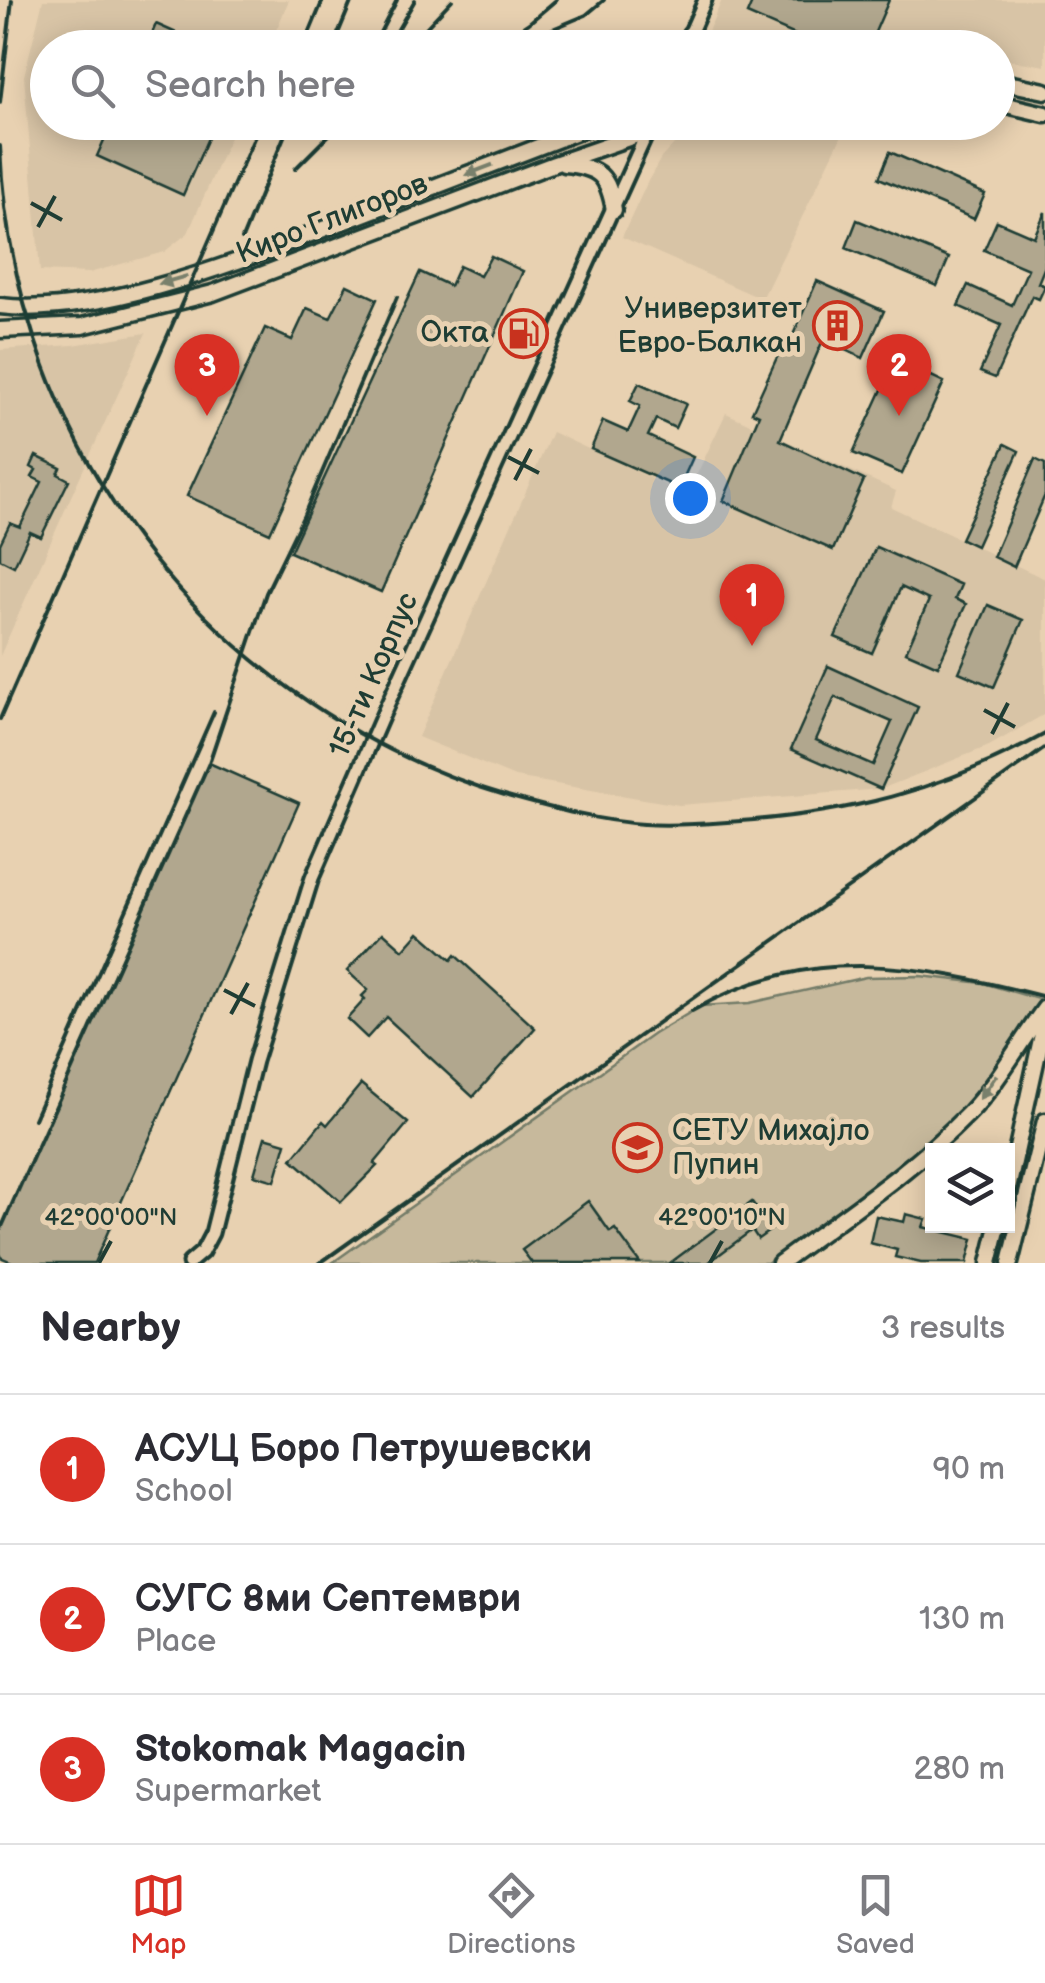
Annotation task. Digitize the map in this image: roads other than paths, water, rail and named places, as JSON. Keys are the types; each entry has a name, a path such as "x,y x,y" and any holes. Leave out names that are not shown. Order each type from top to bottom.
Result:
{"street":[{"path":"693,30 704,0"},
{"path":"1015,84 1045,91"},
{"path":"1015,107 1045,114"},
{"name":"Киро Глигоров","path":"0,306 58,307 97,301 194,274 556,140"},
{"name":"Киро Глигоров","path":"0,330 82,326 213,294 618,140"},
{"name":"15-ти Корпус","path":"189,1263 202,1252 212,1233 256,1061 312,878 645,140"},
{"path":"554,164 596,171 609,185 614,210"},
{"path":"780,1263 914,1165 971,1111 1045,1008"},
{"path":"1015,1156 1045,1021"},
{"path":"1010,1263 1045,1121"},
{"path":"989,1263 996,1233"}],"railway":[{"path":"0,102 12,0"},
{"path":"310,30 323,0"},
{"path":"340,30 352,0"},
{"path":"381,30 397,0"},
{"path":"398,30 415,0"},
{"path":"424,30 452,0"},
{"path":"518,30 556,0"},
{"path":"550,30 586,15 604,0"},
{"path":"0,719 253,140"},
{"path":"242,239 283,140"},
{"path":"295,169 324,140"},
{"path":"0,146 13,258 44,365 90,464 150,554 224,634 309,702 405,757 511,797 560,810 627,822 686,824 770,819 891,797 968,771 1045,734"},
{"path":"0,1231 209,763 266,593 303,517 397,297"},
{"path":"34,1119 214,712"},
{"path":"320,1263 1045,748"},
{"path":"692,1011 736,989 780,975 866,966 954,976 1045,997"}],"place":[{"name":"Универзитет Евро-Балкан","path":"837,326"},
{"name":"Окта","path":"524,333"},
{"name":"Stokomak Magacin","path":"207,416"},
{"name":"СУГС 8ми Септември","path":"899,416"},
{"name":"АСУЦ Боро Петрушевски","path":"752,646"},
{"name":"СЕТУ Михајло Пупин","path":"637,1148"}]}
